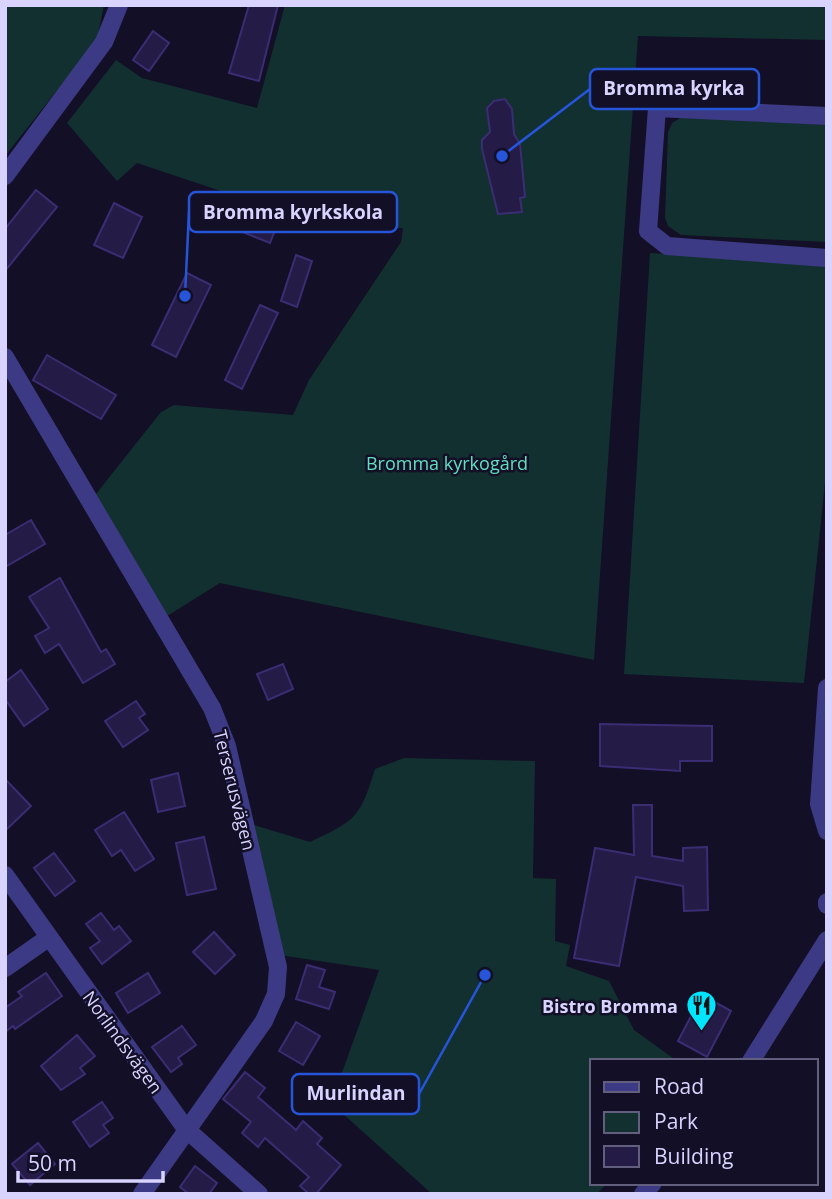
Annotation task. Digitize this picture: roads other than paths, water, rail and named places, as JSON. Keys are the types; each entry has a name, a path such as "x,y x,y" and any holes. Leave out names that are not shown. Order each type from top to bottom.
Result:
{"street":[{"path":"5,176 104,42 119,5"},
{"path":"827,116 657,108 648,231 667,246 827,258"},
{"name":"Terserusvägen","path":"5,357 212,708 227,746 278,967 276,994 264,1021 142,1194"},
{"path":"827,688 819,804 827,831"},
{"name":"Norlindsvägen","path":"5,875 186,1129 259,1194"},
{"path":"5,968 48,938"},
{"path":"752,1059 827,940"}],"place":[{"name":"Bromma kyrka","path":"502,156"},
{"name":"Bromma kyrkskola","path":"185,296"},
{"name":"Murlindan","path":"485,975"},
{"name":"Bistro Bromma","path":"701,1033"}],"park label":[{"name":"Bromma kyrkogård","path":"447,463"}]}
